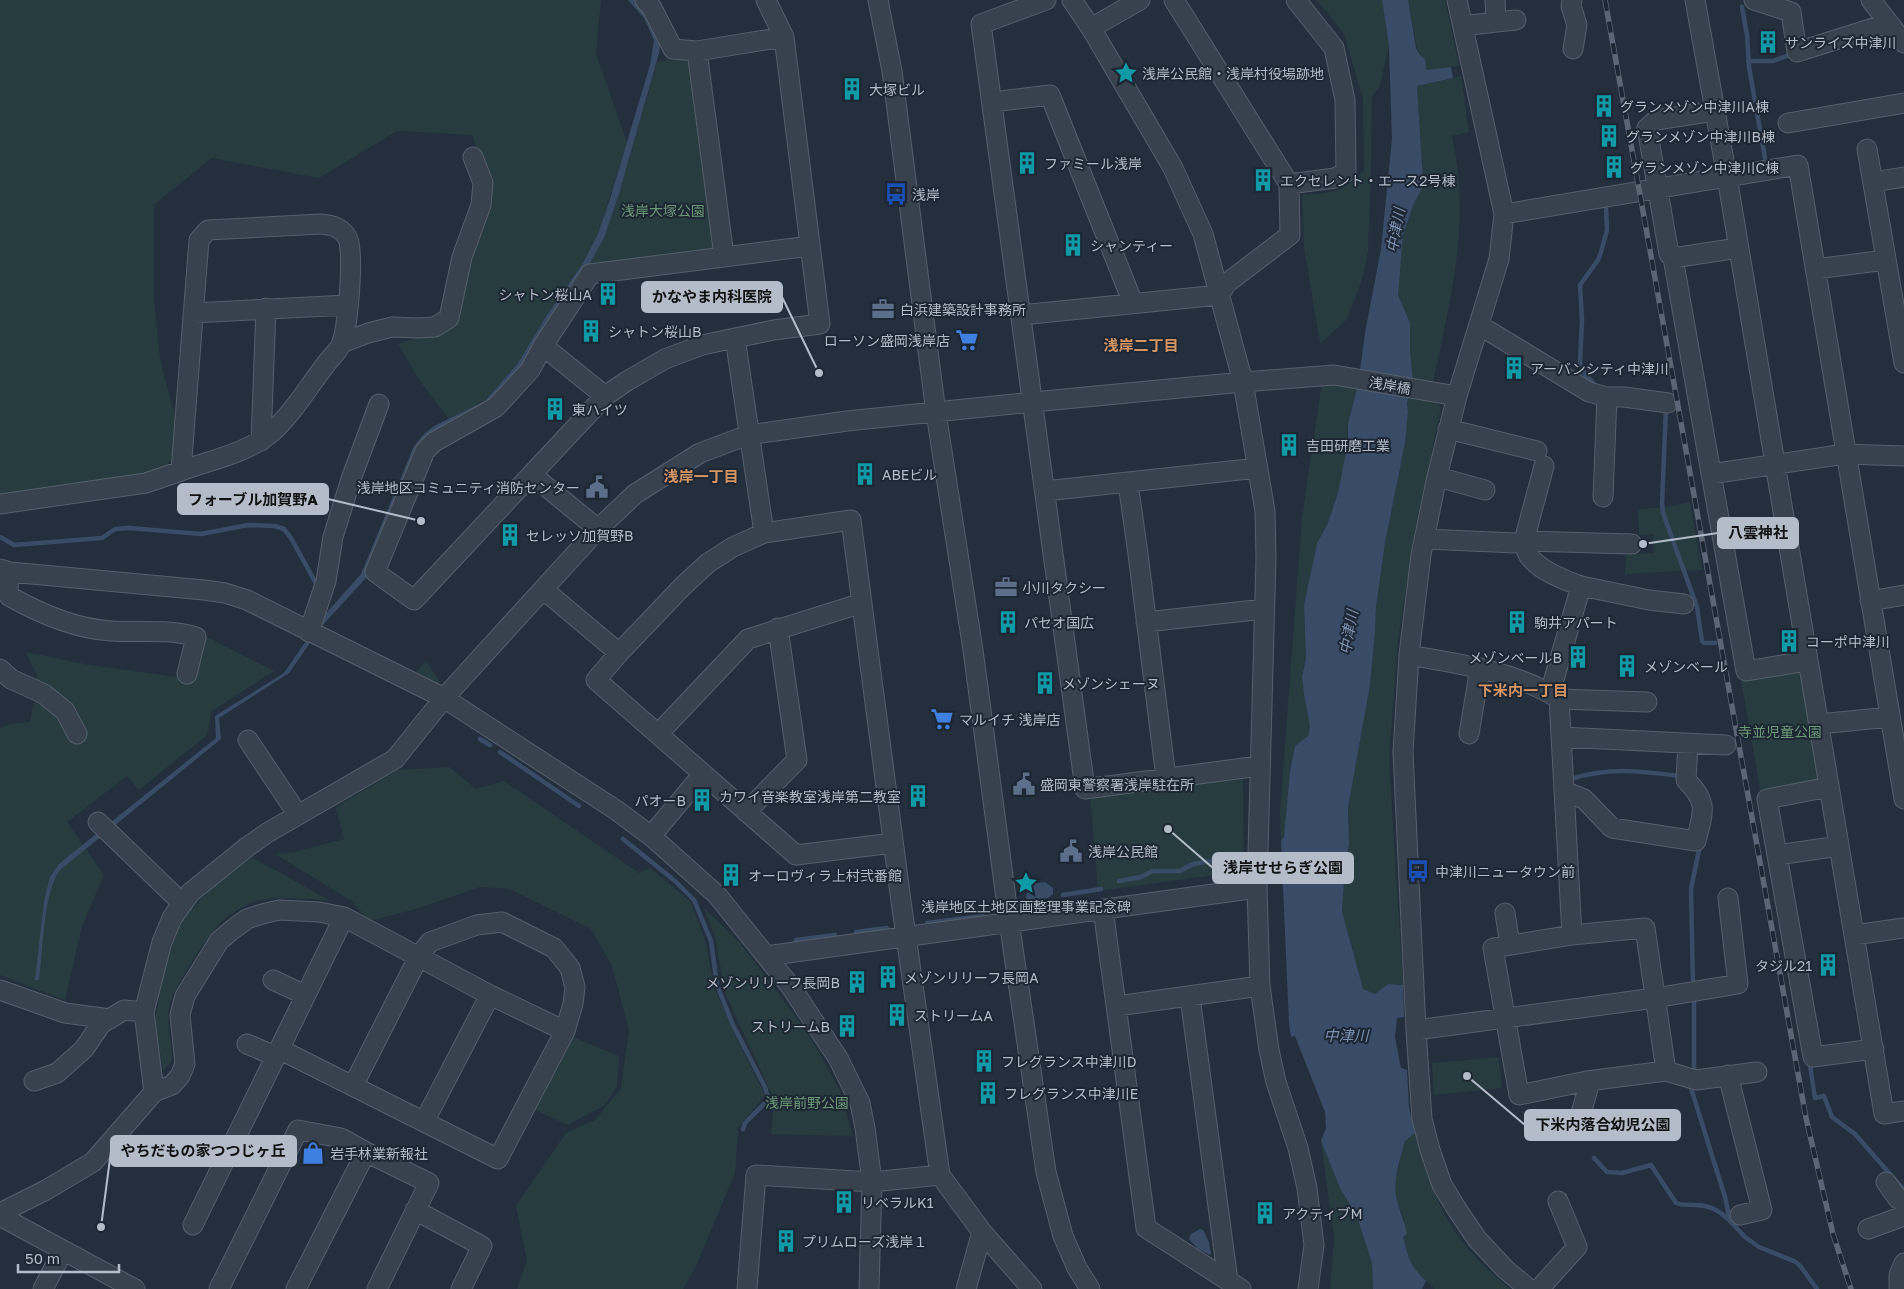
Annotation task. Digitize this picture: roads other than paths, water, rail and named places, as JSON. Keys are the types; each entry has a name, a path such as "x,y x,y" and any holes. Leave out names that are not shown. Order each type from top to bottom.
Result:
{"street":[{"path":"645,0 652,8 673,49 697,51 784,37"},
{"path":"766,0 784,37 820,324 702,345 665,359 605,396 414,600 375,572 425,452 434,442 496,407 530,370 543,346 590,274 810,246"},
{"path":"878,0 892,71 936,413 973,650 1009,921 1046,1172 1063,1236 1077,1268 1090,1289"},
{"path":"1046,0 981,24 1085,789 1259,766"},
{"path":"1072,0 1091,28 1173,168 1189,201 1203,234 1243,382 1265,511 1266,558 1257,888 1260,986 1268,1050 1276,1082 1298,1148 1307,1188 1314,1245 1308,1289"},
{"path":"1091,28 1140,0"},
{"path":"1174,0 1289,184 1290,234 1227,283 1219,295"},
{"path":"1289,184 1335,178 1346,172 1345,100 1334,48 1296,0"},
{"path":"1457,0 1504,214 1499,259 1479,325 1450,395 1448,429 1424,539 1409,655 1403,752 1416,1030 1422,1119 1442,1184 1477,1239 1505,1269 1529,1289"},
{"path":"1495,0 1496,22"},
{"path":"1572,0 1570,6 1577,26 1573,49"},
{"path":"1705,0 1695,0 1727,177 1884,1114 1904,1111"},
{"path":"1754,0 1791,12 1797,52 1890,23"},
{"path":"1872,0 1904,43"},
{"path":"1471,25 1516,20"},
{"path":"697,51 724,256"},
{"path":"992,102 1050,95 1133,303"},
{"path":"1788,123 1904,103"},
{"path":"1714,111 1656,120 1647,128 1656,189 1669,254 1673,258 1746,671 1808,661"},
{"path":"1867,149 1904,363"},
{"path":"342,343 368,333 392,327 435,327 449,318 462,257 481,205 483,183 472,157"},
{"path":"1504,214 1798,165 1904,800"},
{"path":"1873,182 1904,177"},
{"path":"0,504 146,483 181,471 261,441 283,421 342,343 352,260 351,246 347,236 339,228 330,224 311,224 208,230 198,240 181,471"},
{"path":"1673,258 1738,248"},
{"path":"1815,269 1886,260"},
{"path":"1021,314 1219,295"},
{"path":"193,313 348,305"},
{"path":"261,441 266,308"},
{"path":"1479,325 1589,392 1607,398 1624,397 1668,403"},
{"path":"735,338 764,533"},
{"path":"543,346 605,396"},
{"name":"浅岸橋","path":"144,1012 162,942 172,918 190,893 247,847 395,759 444,698 598,529 636,494 700,453 748,435 847,421 1243,382 1334,375 1450,395"},
{"path":"1603,497 1607,398"},
{"path":"309,632 326,581 333,537 379,404"},
{"path":"1448,429 1540,459 1524,541 1529,557 1544,568 1581,586 1649,600 1684,604"},
{"path":"1711,474 1845,454 1904,456"},
{"path":"1045,491 1258,468"},
{"path":"532,476 598,529"},
{"path":"1438,477 1485,490"},
{"path":"1128,483 1166,778"},
{"path":"893,843 796,855 596,680 683,586 708,563 732,547 764,533 851,520 893,843 940,1175 982,1232 1032,1289"},
{"path":"1424,539 1516,543 1524,541 1632,544"},
{"path":"187,674 196,637 180,632 109,631 87,628 24,605 9,596 5,571 204,590 225,593 247,600 444,698 586,790 651,836 717,895 791,987 838,1058 851,1083 860,1103 872,1182 869,1289"},
{"path":"1572,935 1561,737 1555,696 1581,586"},
{"path":"544,590 619,653"},
{"path":"1870,601 1904,595"},
{"path":"658,734 748,639 862,603"},
{"path":"1146,622 1264,609"},
{"path":"746,812 797,760 778,628"},
{"path":"1409,655 1502,674 1555,696 1647,702"},
{"path":"1469,734 1480,668"},
{"path":"0,669 11,679 44,694 65,711 77,734"},
{"path":"1819,724 1890,717"},
{"path":"1561,737 1726,745"},
{"path":"248,740 298,815"},
{"path":"1564,791 1584,799 1612,828 1696,841 1703,812 1698,793 1686,780 1688,744"},
{"path":"651,836 702,774"},
{"path":"1829,788 1767,799 1813,1057 1874,1049"},
{"path":"98,822 182,903"},
{"path":"1777,855 1839,846"},
{"path":"766,956 1257,888"},
{"path":"1416,1030 1655,998 1738,984 1728,898"},
{"path":"1103,909 1146,1228 1234,1285"},
{"path":"1,1209 46,1190 93,1162 154,1092 172,1085 180,1076 185,1064 180,1015 185,996 219,941 247,920 262,914 279,910 298,910 344,917 565,1031"},
{"path":"1505,913 1510,945"},
{"path":"193,1225 344,917"},
{"path":"247,1044 277,1052 353,1086 498,1159 565,1031 573,1004 575,987 570,968 554,948 502,922 477,925 430,942 419,956 353,1086"},
{"path":"1666,1071 1645,928 1572,935 1494,948 1519,1095 1587,1081 1666,1071 1696,1080 1757,1072"},
{"path":"1854,935 1904,928"},
{"path":"273,980 305,995"},
{"path":"1117,1006 1260,986"},
{"path":"0,990 65,1013 110,1018"},
{"path":"424,1122 490,994"},
{"path":"1190,997 1234,1285"},
{"path":"34,1081 57,1073 84,1049 101,1024 124,1010 144,1012 154,1092"},
{"path":"1728,1076 1762,1210 1740,1215"},
{"path":"1581,1112 1588,1089 1587,1081"},
{"path":"219,1289 298,1130 341,1138 429,1183 377,1289"},
{"path":"296,1289 366,1152"},
{"path":"747,1289 756,1175 872,1182 940,1175"},
{"path":"1886,1182 1898,1198 1904,1200"},
{"path":"1538,1289 1578,1247 1558,1201"},
{"path":"1,1209 63,1250 128,1287"},
{"path":"415,1210 482,1246 462,1289"},
{"path":"1868,1229 1904,1216"},
{"path":"966,1289 982,1232"},
{"path":"43,1289 63,1250"},
{"path":"1899,1289 1904,1263"}],"water":[{"path":"628,0 636,0 648,14 661,38 659,53 619,194 604,238 588,267 523,367 489,406 419,449 366,578 321,627 289,673 219,718 221,739 60,870 54,880 50,893 39,980 35,980 44,901 50,877 60,863 216,738 215,716 284,673 321,619 361,574 414,446 434,426 485,401 518,363 547,315 583,263 598,234 610,199 650,65 654,40 644,18"},
{"name":"中津川","path":"1382,0 1408,0 1416,48 1425,59 1426,70 1451,67 1453,78 1417,86 1423,181 1422,189 1414,203 1403,235 1398,295 1410,323 1413,382 1407,403 1405,443 1385,543 1376,607 1370,685 1348,808 1349,844 1342,911 1363,989 1375,994 1388,984 1403,985 1404,1017 1397,1018 1395,1037 1401,1068 1407,1070 1409,1108 1415,1133 1405,1141 1395,1188 1407,1234 1403,1237 1409,1257 1416,1270 1426,1281 1422,1289 1373,1289 1372,1263 1357,1217 1340,1188 1321,1141 1326,1128 1325,1112 1295,1036 1291,1037 1289,1024 1281,841 1284,837 1290,771 1295,746 1308,736 1310,726 1302,677 1306,659 1304,605 1317,543 1327,525 1338,493 1348,441 1348,423 1358,385 1365,333 1381,249 1392,139 1389,46"},
{"path":"1045,882 1053,888 1053,894 1048,898 1027,900 1026,896 1031,884"},
{"path":"1200,1229 1203,1230 1209,1242 1210,1255 1197,1248 1189,1239 1191,1234"}],"waterway":[{"path":"1742,7 1747,35 1749,67 1765,158"},
{"path":"1748,61 1773,61 1790,55"},
{"path":"1597,387 1585,374 1580,363 1582,320 1580,285 1598,260 1601,252 1607,230 1606,208"},
{"path":"1666,408 1663,513 1697,607 1702,641 1704,643 1715,643"},
{"path":"0,537 14,545 102,538 115,529 129,528 201,534 248,525 275,526 284,529 291,538 318,587"},
{"path":"480,739 490,745"},
{"path":"500,752 579,806"},
{"path":"1571,779 1612,771 1679,776"},
{"path":"623,839 675,881 694,900 711,941 717,985 733,1025 765,1087 768,1098 745,1123 743,1129"},
{"path":"1693,985 1691,889 1699,850"},
{"path":"1119,881 1141,877 1153,871 1180,871 1193,864 1231,858 1242,870"},
{"path":"1063,895 1101,889"},
{"path":"927,923 983,916"},
{"path":"856,932 887,928"},
{"path":"796,940 835,935"},
{"path":"1694,998 1694,1072"},
{"path":"1810,1065 1815,1098 1824,1096 1832,1117 1855,1134 1904,1190"},
{"path":"1690,1085 1725,1197 1730,1221 1745,1237 1759,1247 1796,1262 1817,1289"},
{"path":"1594,1158 1607,1172 1622,1173 1651,1165 1676,1203 1710,1207 1729,1220"}],"railway":[{"path":"1605,0 1806,1118 1833,1234 1851,1289"}],"place":[{"name":"サンライズ中津川","path":"1768,42"},
{"name":"浅岸公民館・浅岸村役場跡地","path":"1126,73"},
{"name":"大塚ビル","path":"852,89"},
{"name":"グランメゾン中津川A棟","path":"1604,106"},
{"name":"グランメゾン中津川B棟","path":"1609,136"},
{"name":"ファミール浅岸","path":"1027,163"},
{"name":"グランメゾン中津川C棟","path":"1614,167"},
{"name":"エクセレント・エース2号棟","path":"1263,180"},
{"name":"浅岸","path":"896,194"},
{"name":"シャンティー","path":"1073,245"},
{"name":"シャトン桜山A","path":"608,294"},
{"name":"白浜建築設計事務所","path":"883,309"},
{"name":"シャトン桜山B","path":"591,331"},
{"name":"ローソン盛岡浅岸店","path":"967,340"},
{"name":"アーバンシティ中津川","path":"1514,368"},
{"name":"かなやま内科医院","path":"819,373"},
{"name":"東ハイツ","path":"555,409"},
{"name":"吉田研磨工業","path":"1289,445"},
{"name":"ABEビル","path":"865,474"},
{"name":"浅岸地区コミュニティ消防センター","path":"597,487"},
{"name":"フォーブル加賀野A","path":"421,521"},
{"name":"セレッソ加賀野B","path":"510,535"},
{"name":"八雲神社","path":"1643,544"},
{"name":"小川タクシー","path":"1006,587"},
{"name":"パセオ国広","path":"1008,622"},
{"name":"駒井アパート","path":"1517,622"},
{"name":"コーポ中津川","path":"1789,641"},
{"name":"メゾンベールB","path":"1578,657"},
{"name":"メゾンベール","path":"1627,666"},
{"name":"メゾンシェーヌ","path":"1045,683"},
{"name":"マルイチ 浅岸店","path":"942,719"},
{"name":"盛岡東警察署浅岸駐在所","path":"1024,784"},
{"name":"カワイ音楽教室浅岸第二教室","path":"918,796"},
{"name":"パオーB","path":"702,800"},
{"name":"浅岸せせらぎ公園","path":"1168,829"},
{"name":"浅岸公民館","path":"1071,851"},
{"name":"中津川ニュータウン前","path":"1418,871"},
{"name":"オーロヴィラ上村弐番館","path":"731,875"},
{"name":"浅岸地区土地区画整理事業記念碑","path":"1026,883"},
{"name":"タジル21","path":"1828,965"},
{"name":"メゾンリリーフ長岡A","path":"888,977"},
{"name":"メゾンリリーフ長岡B","path":"857,982"},
{"name":"ストリームA","path":"897,1015"},
{"name":"ストリームB","path":"847,1026"},
{"name":"フレグランス中津川D","path":"984,1061"},
{"name":"下米内落合幼児公園","path":"1467,1076"},
{"name":"フレグランス中津川E","path":"988,1093"},
{"name":"岩手林業新報社","path":"313,1153"},
{"name":"リベラルK1","path":"844,1202"},
{"name":"アクティブM","path":"1265,1213"},
{"name":"やちだもの家つつじヶ丘","path":"101,1227"},
{"name":"プリムローズ浅岸１","path":"786,1241"}],"district":[{"name":"浅岸二丁目","path":"1141,345"},
{"name":"浅岸一丁目","path":"701,476"},
{"name":"下米内一丁目","path":"1523,690"}],"park label":[{"name":"浅岸大塚公園","path":"663,210"},
{"name":"寺並児童公園","path":"1780,731"},
{"name":"浅岸前野公園","path":"807,1102"}]}
